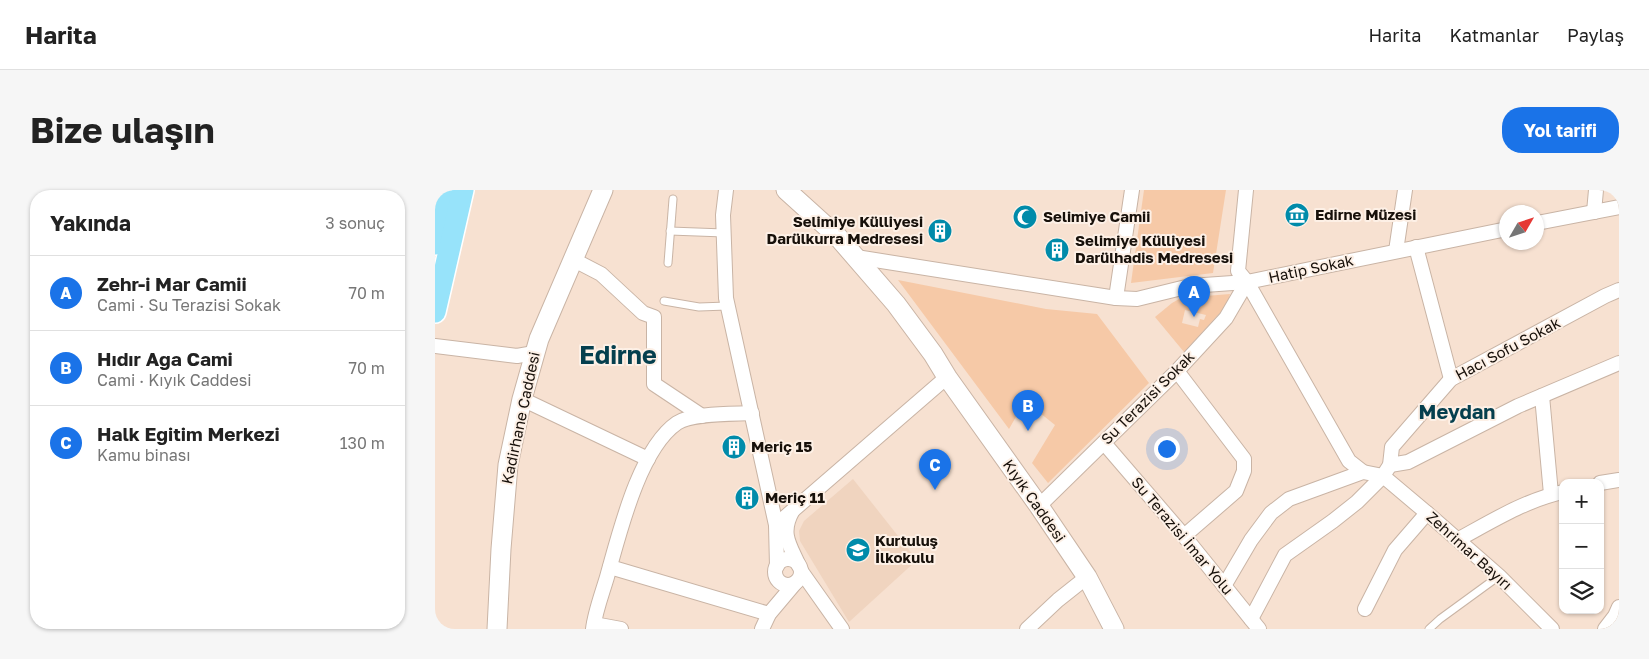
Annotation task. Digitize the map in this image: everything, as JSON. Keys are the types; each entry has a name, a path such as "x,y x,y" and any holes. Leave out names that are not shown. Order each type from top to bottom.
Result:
{"main road":[{"path":"435,244 448,190"},
{"path":"435,312 463,190"},
{"name":"Kadirhane Caddesi","path":"497,629 508,465 522,399 534,353 603,190"},
{"name":"Kıyık Caddesi","path":"771,190 814,225 837,248 934,368 947,377"},
{"name":"Kıyık Caddesi","path":"786,190 825,224 856,257 901,311 933,354 947,377 1087,577 1114,629"}],"street":[{"path":"726,190 723,232 727,306 776,525 776,570 769,614"},
{"path":"1116,298 1132,190"},
{"path":"1246,190 1238,271 1247,282 1349,461 1363,472"},
{"path":"1396,251 1405,190"},
{"path":"1594,212 1596,190"},
{"path":"1544,222 1619,207"},
{"name":"Hatip Sokak","path":"856,257 1116,298 1137,299 1190,286 1247,282 1499,231"},
{"path":"1416,247 1451,379"},
{"path":"574,260 601,274 643,312 654,317 653,384 701,416"},
{"name":"Su Terazisi Sokak","path":"1039,506 1177,371 1226,318 1247,282"},
{"name":"Hacı Sofu Sokak","path":"1387,470 1392,447 1451,379 1619,290"},
{"path":"435,346 517,356 534,353"},
{"path":"1224,586 1251,540 1271,513 1289,499 1363,472 1387,470 1408,462 1518,406 1619,362"},
{"path":"1177,371 1245,459 1244,471 1236,491 1185,536"},
{"path":"776,525 947,377"},
{"path":"1459,539 1507,513 1557,493 1542,396"},
{"path":"522,399 648,459"},
{"path":"621,629 593,626 631,495 648,459 669,430 678,422 701,416 752,412"},
{"name":"Su Terazisi İmar Yolu","path":"1104,443 1185,536 1255,624"},
{"path":"1255,624 1285,555 1357,502 1387,470"},
{"name":"Zehrimar Bayırı","path":"1387,470 1427,512 1499,576 1552,629"},
{"path":"1604,482 1619,480"},
{"path":"794,510 787,521 786,534 799,573 843,629"},
{"path":"1365,609 1395,550 1427,512"},
{"path":"776,570 783,560 791,560 795,561 799,573"},
{"path":"610,567 769,614"},
{"path":"776,570 780,582 788,585 799,573"},
{"path":"762,629 769,614 799,573"},
{"path":"1027,629 1058,600 1087,577"},
{"path":"1605,629 1618,613"}],"lane":[{"path":"668,263 673,199"},
{"path":"670,231 723,232"},
{"path":"664,301 699,307 727,306"},
{"path":"1429,629 1499,576"}],"shaded area":[{"path":"1144,190 1226,190 1213,273 1131,283"},
{"path":"898,280 1046,309 1097,314 1149,383 1048,483 1032,463 1055,425 1025,401 1009,429"},
{"path":"1230,294 1227,305 1184,352 1155,317 1181,298","holes":["1185,310 1206,315 1204,320 1200,319 1198,327 1182,323"]},
{"name":"Kurtuluş İlkokulu","path":"853,479 917,560 849,622 800,541 799,531 804,521"}],"place":[{"name":"Edirne Müzesi","path":"1297,215"},
{"name":"Selimiye Camii","path":"1025,217"},
{"name":"Selimiye Külliyesi Darülkurra Medresesi","path":"940,231"},
{"name":"Selimiye Külliyesi Darülhadis Medresesi","path":"1057,250"},
{"name":"Zehr-i Mar Camii","path":"1194,317"},
{"name":"Hıdır Ağa Cami","path":"1028,431"},
{"name":"Meriç 15","path":"734,447"},
{"name":"Halk Eğitim Merkezi","path":"935,490"},
{"name":"Meriç 11","path":"747,498"},
{"name":"Kurtuluş İlkokulu","path":"858,550"}],"district":[{"name":"Edirne","path":"618,355"},
{"name":"Meydan","path":"1457,412"}]}
